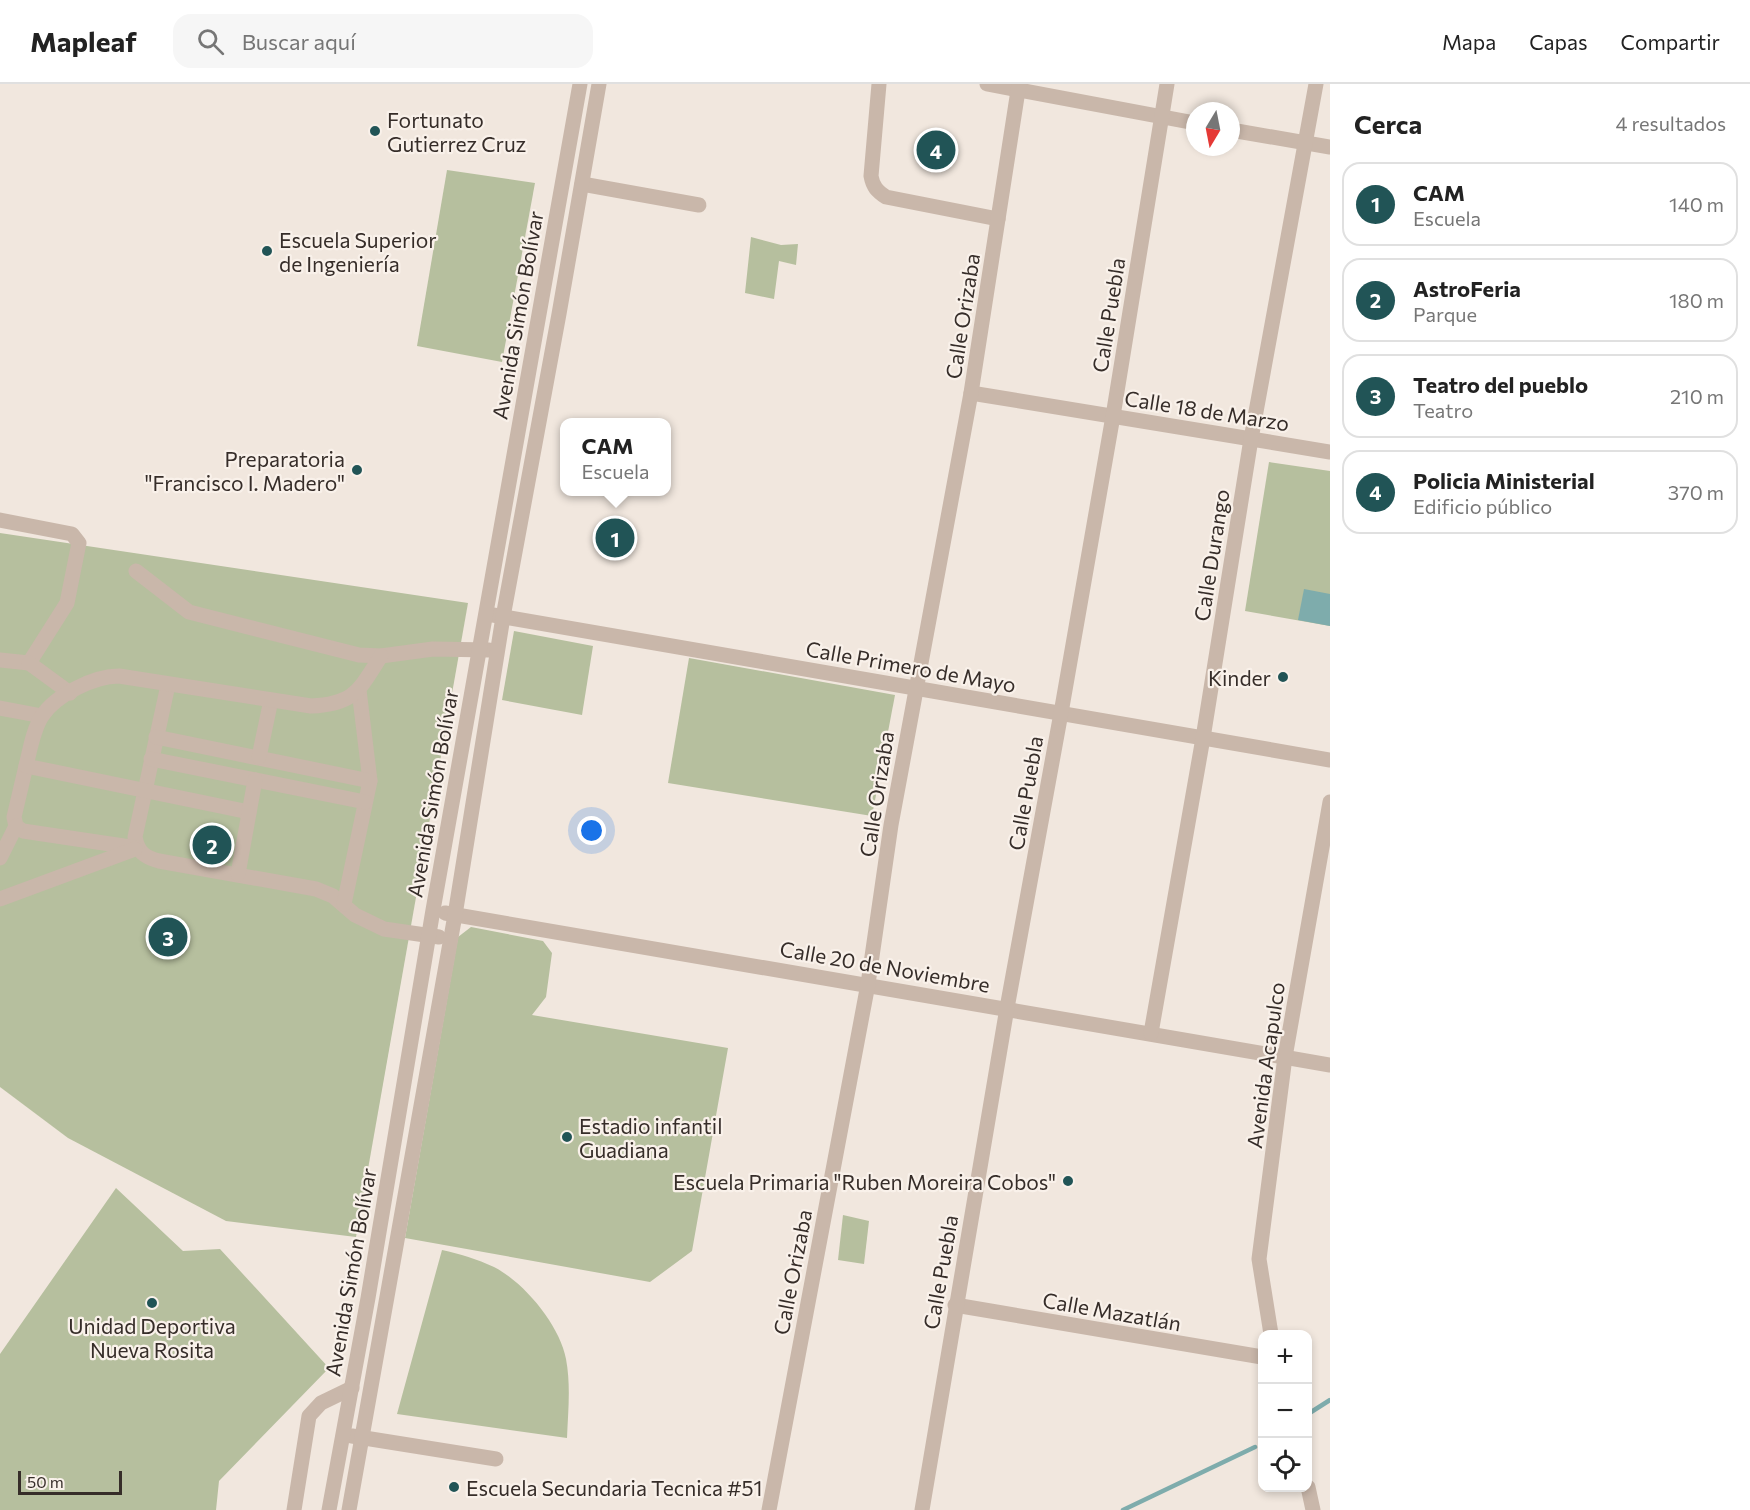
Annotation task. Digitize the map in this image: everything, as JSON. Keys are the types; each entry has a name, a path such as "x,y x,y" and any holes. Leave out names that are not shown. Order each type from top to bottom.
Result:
{"street":[{"name":"Avenida Simón Bolívar","path":"329,1510 580,84"},
{"name":"Avenida Simón Bolívar","path":"349,1510 451,939 503,616 599,84"},
{"path":"879,84 871,176 872,185 878,192 886,197 998,219"},
{"path":"987,84 1018,87 1186,121"},
{"name":"Calle Puebla","path":"922,1510 955,1305 1113,416 1167,84"},
{"name":"Calle Durango","path":"1151,1032 1203,738 1251,439 1316,84"},
{"name":"Calle Orizaba","path":"769,1510 868,984 891,825 971,393 1018,87"},
{"path":"1240,132 1330,147"},
{"path":"582,184 699,205"},
{"path":"539,311 559,314"},
{"name":"Calle 18 de Marzo","path":"971,393 1330,452"},
{"path":"0,520 72,534 79,543 67,603 29,663"},
{"path":"136,571 189,612 359,656 381,656 424,650 498,650"},
{"name":"Calle Primero de Mayo","path":"486,614 1330,760"},
{"path":"0,858 16,826 14,817 26,766 42,716 59,699 89,682 109,676 311,706 332,705 347,699 359,690 381,656"},
{"path":"0,660 29,663 70,693"},
{"path":"168,684 135,837 137,848 146,857 316,889 333,896 356,915 384,929 451,939"},
{"path":"344,904 370,781 359,690"},
{"path":"259,758 271,700"},
{"path":"0,708 42,716"},
{"path":"156,737 370,781"},
{"path":"151,759 365,802"},
{"path":"26,766 249,812"},
{"path":"238,874 255,780"},
{"name":"Avenida Acapulco","path":"1270,1330 1259,1259 1285,1057 1330,802"},
{"path":"16,826 23,831 137,848"},
{"path":"0,899 137,848"},
{"name":"Calle 20 de Noviembre","path":"433,910 1151,1032 1330,1065"},
{"name":"Calle Mazatlán","path":"955,1305 1258,1356"},
{"path":"294,1510 309,1416 321,1403 352,1388"},
{"path":"343,1435 496,1459"},
{"path":"1309,1492 1313,1510"}],"green space":[{"path":"447,170 535,183 502,362 417,346"},
{"path":"751,237 781,245 798,244 796,265 779,261 774,299 745,293"},
{"path":"1269,462 1330,471 1330,626 1245,611"},
{"path":"0,533 468,603 356,1237 226,1221 68,1138 0,1087"},
{"path":"514,631 593,646 582,715 502,700"},
{"path":"689,658 895,695 872,816 668,783"},
{"name":"Estadio infantil Guadiana","path":"471,927 543,941 552,953 546,997 532,1015 728,1048 692,1251 650,1282 405,1238 458,937"},
{"name":"Unidad Deportiva Nueva Rosita","path":"116,1188 183,1251 220,1249 329,1368 219,1481 216,1510 0,1510 0,1354"},
{"path":"843,1215 869,1221 864,1264 838,1260"},
{"path":"442,1250 481,1262 506,1274 529,1294 549,1320 557,1333 568,1369 567,1438 397,1414"}],"water":[{"path":"1304,589 1330,594 1330,626 1298,620"}],"waterway":[{"path":"1312,1411 1330,1400"},
{"path":"1123,1510 1255,1447"}],"place":[{"name":"Fortunato Gutierrez Cruz","path":"375,131"},
{"name":"Policia Ministerial","path":"936,150"},
{"name":"Escuela Superior de Ingeniería","path":"267,251"},
{"name":"Preparatoria \"Francisco I. Madero\"","path":"357,470"},
{"name":"CAM","path":"615,538"},
{"name":"Kinder","path":"1283,677"},
{"name":"AstroFeria","path":"212,845"},
{"name":"Teatro del pueblo","path":"168,937"},
{"name":"Estadio infantil Guadiana","path":"567,1137"},
{"name":"Escuela Primaria \"Ruben Moreira Cobos\"","path":"1068,1181"},
{"name":"Unidad Deportiva Nueva Rosita","path":"152,1303"},
{"name":"Escuela Secundaria Tecnica #51","path":"454,1487"}]}
